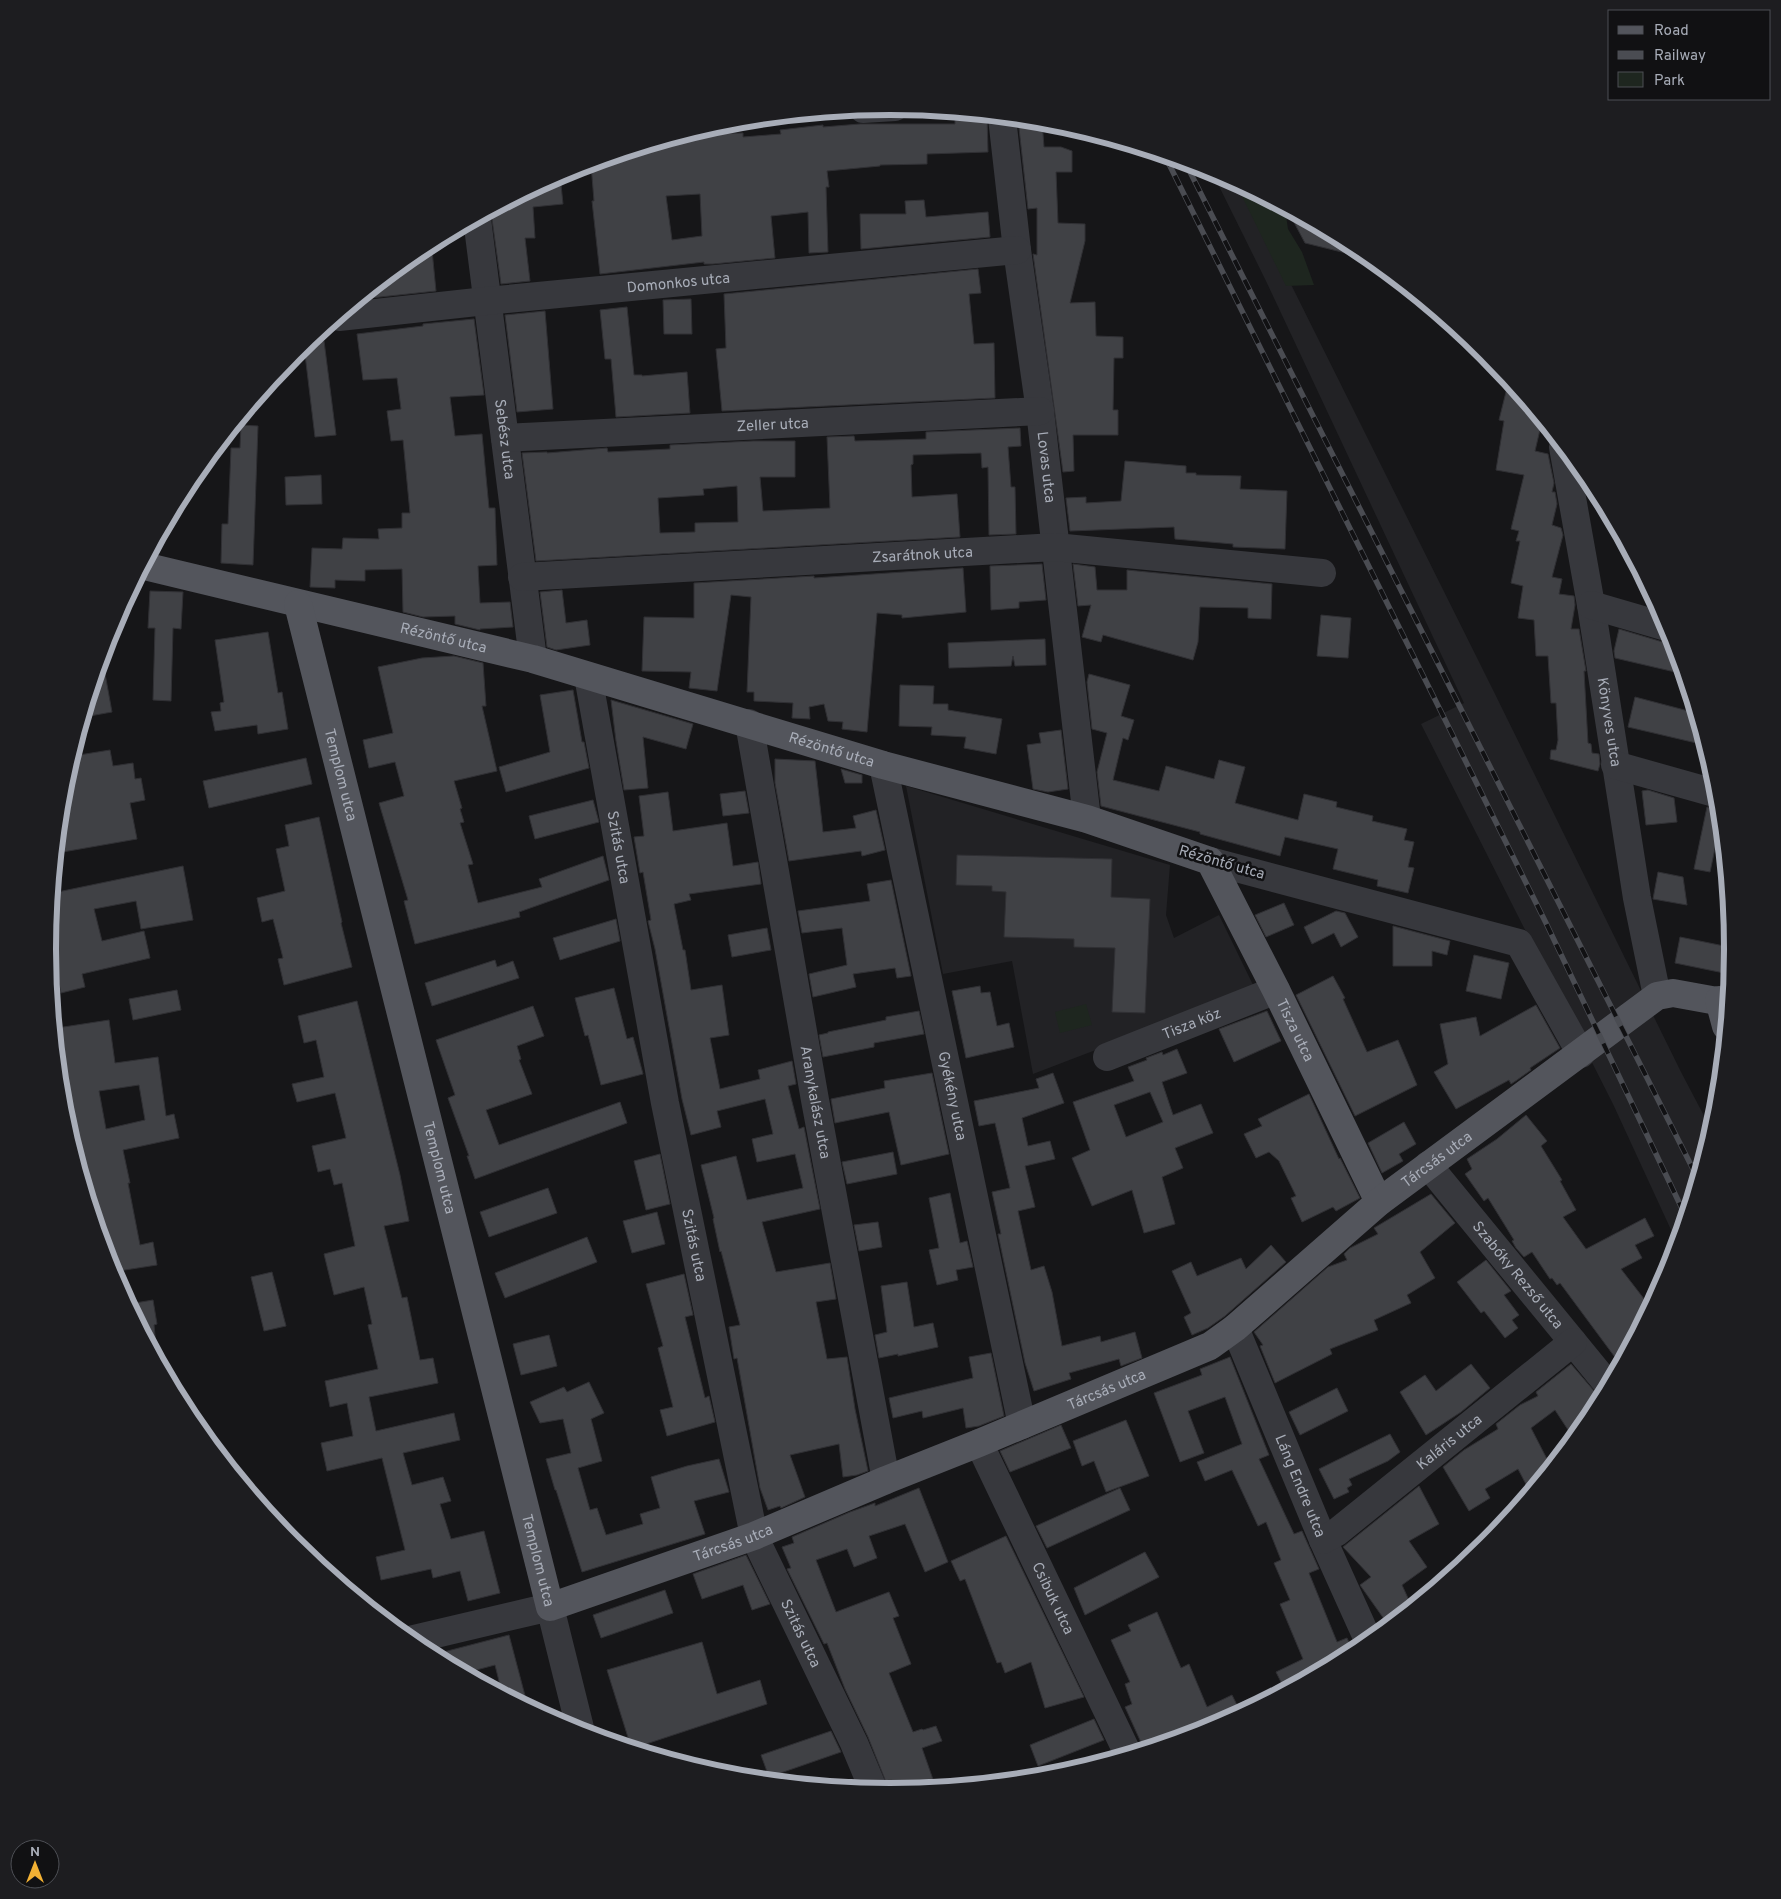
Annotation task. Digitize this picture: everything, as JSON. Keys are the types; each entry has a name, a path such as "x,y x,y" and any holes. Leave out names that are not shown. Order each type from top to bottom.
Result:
{"main road":[{"name":"Rézöntő utca","path":"149,567 533,659 883,765 1087,819 1210,861"},
{"name":"Templom utca","path":"298,604 550,1607"},
{"name":"Tisza utca","path":"1210,861 1276,990 1379,1202"},
{"path":"1657,996 1674,993 1722,1009"},
{"name":"Tárcsás utca","path":"550,1607 754,1536 1210,1346 1235,1328 1379,1202 1657,996"}],"street":[{"name":"Lovas utca","path":"1003,123 1017,250 1040,411 1087,819"},
{"name":"Sebész utca","path":"478,225 533,659"},
{"name":"Domonkos utca","path":"347,316 1017,250"},
{"name":"Zeller utca","path":"505,438 1040,411"},
{"name":"Könyves utca","path":"1566,462 1637,898 1657,996"},
{"name":"Zsarátnok utca","path":"522,577 1055,547 1322,573"},
{"path":"1591,605 1659,625"},
{"name":"Szitás utca","path":"588,676 665,1103 754,1536 854,1743 871,1783"},
{"name":"Aranykalász utca","path":"749,723 815,1100 886,1480"},
{"name":"Gyékény utca","path":"883,765 1022,1425"},
{"path":"1615,765 1710,792"},
{"name":"Rézöntő utca","path":"1210,861 1518,943 1581,1054"},
{"name":"Tisza köz","path":"1107,1057 1276,990"},
{"name":"Szabóky Rezső utca","path":"1428,1165 1604,1381"},
{"name":"Láng Endre utca","path":"1235,1328 1323,1540 1366,1635"},
{"name":"Kaláris utca","path":"1323,1540 1337,1532 1573,1342"},
{"name":"Csibuk utca","path":"979,1443 1126,1749"},
{"name":"Tárcsás utca","path":"420,1638 550,1607"},
{"name":"Templom utca","path":"550,1607 579,1723"}],"shaded area":[{"path":"1217,182 1247,195 1707,1121 1696,1165 1674,1235 1613,1104 1421,724 1464,703 1266,281"},
{"path":"906,786 1170,865 1166,915 1174,938 1219,915 1255,989 1033,1074 1012,961 943,974"}],"green space":[{"path":"1240,193 1286,215 1288,229 1302,252 1314,285 1286,286"},
{"path":"1086,1004 1092,1025 1060,1033 1055,1012"}],"building":[{"path":"955,118 987,121 988,152 927,154 927,164 880,165 827,171 829,187 826,187 828,252 809,253 808,212 771,216 775,258 713,264 704,264 704,262 600,274 592,201 594,201 592,171 675,144 718,133 743,133 743,137 781,134 780,130 823,125 823,127 860,124 955,124","holes":["700,194 702,236 672,240 666,196"]},
{"path":"1019,125 1043,129 1044,147 1061,147 1072,151 1072,172 1056,172 1058,223 1085,224 1085,241 1070,303 1095,302 1096,336 1123,337 1123,358 1114,358 1113,410 1118,410 1118,435 1073,435 1074,471 1063,472 1033,254 1037,255 1037,208 1028,209"},
{"path":"561,184 563,204 533,207 535,238 525,238 530,281 501,284 492,217"},
{"path":"924,200 926,217 988,212 990,237 861,249 860,214 906,214 905,201"},
{"path":"1292,219 1351,254 1305,243"},
{"path":"432,253 436,291 370,298"},
{"path":"978,269 981,293 969,294 974,344 994,343 995,398 722,411 716,349 726,348 724,294"},
{"path":"691,299 692,334 664,334 663,300"},
{"path":"627,307 634,375 687,372 690,413 616,417 611,359 605,359 600,310"},
{"path":"545,311 553,409 517,412 505,315"},
{"path":"474,319 484,395 450,397 455,436 482,434 489,508 495,508 497,565 478,566 480,603 510,602 513,627 480,630 455,624 455,616 423,617 403,612 402,569 365,570 365,581 335,580 335,588 310,587 312,548 342,549 343,538 379,539 378,529 402,528 402,513 410,513 403,440 391,441 387,411 401,409 397,378 363,380 357,334 423,326 423,324"},
{"path":"320,341 324,341 336,435 315,437 305,356"},
{"path":"1507,388 1540,427 1535,451 1548,454 1554,483 1552,492 1555,492 1557,504 1552,525 1561,528 1563,535 1552,577 1562,579 1559,594 1574,596 1575,605 1571,629 1579,629 1586,671 1584,671 1588,743 1591,744 1592,753 1599,754 1600,764 1598,771 1550,759 1551,750 1556,750 1558,740 1556,703 1551,703 1548,656 1536,656 1534,620 1518,618 1523,586 1511,583 1520,541 1516,541 1519,531 1511,529 1524,475 1496,470 1504,421 1499,420"},
{"path":"242,425 258,426 253,565 221,563 222,524 228,524 231,448 240,448"},
{"path":"1020,428 1021,446 1008,447 1011,487 1015,487 1016,534 989,535 988,467 982,468 981,453 913,455 913,464 911,465 912,497 957,494 960,537 536,561 522,453 607,448 608,452 670,449 670,445 795,441 795,477 760,477 763,511 830,508 827,437 854,436 855,441 926,439 926,432","holes":["737,486 738,522 695,523 695,532 660,533 658,498 704,495 703,489"]},
{"path":"1125,461 1186,466 1186,473 1196,473 1196,475 1241,476 1240,489 1287,491 1285,549 1233,547 1233,544 1175,539 1174,527 1070,531 1066,498 1086,497 1086,503 1121,501"},
{"path":"321,475 322,504 286,505 285,477"},
{"path":"1042,564 1046,600 1019,602 1019,608 991,610 990,566"},
{"path":"1073,564 1095,567 1097,590 1127,590 1127,570 1272,584 1271,619 1248,618 1248,608 1200,607 1198,642 1193,660 1103,635 1101,642 1082,637 1091,605 1078,606"},
{"path":"963,568 966,612 902,618 902,615 877,613 867,732 842,729 843,722 828,721 824,704 809,707 810,719 792,718 793,703 754,701 754,692 747,692 751,597 731,595 717,691 689,688 691,672 642,671 644,617 694,618 694,583 814,576 814,578"},
{"path":"562,590 566,623 587,620 590,645 556,650 547,647 540,592"},
{"path":"150,591 183,592 181,629 173,628 171,701 153,700 155,628 148,628"},
{"path":"1321,615 1351,618 1348,658 1317,656"},
{"path":"1619,629 1666,643 1675,672 1615,658 1614,651"},
{"path":"268,632 278,693 282,692 288,729 258,734 257,725 215,731 211,712 221,711 220,703 224,702 215,640"},
{"path":"1045,639 1046,665 1015,666 1013,656 1011,666 949,668 948,643"},
{"path":"454,656 483,663 486,706 482,706 497,771 454,781 462,808 460,809 464,822 460,823 473,864 468,865 478,903 542,887 539,879 603,856 609,880 519,912 520,917 415,944 404,901 408,900 379,803 404,796 395,762 369,768 363,740 393,733 378,667 422,658"},
{"path":"105,671 112,712 90,716"},
{"path":"1089,674 1130,685 1121,716 1134,720 1128,740 1123,738 1113,780 1159,791 1166,766 1214,779 1219,760 1245,767 1235,803 1298,820 1304,794 1337,802 1336,807 1373,816 1372,821 1407,829 1404,840 1414,842 1408,867 1414,868 1408,893 1377,886 1378,880 1333,869 1338,849 1285,837 1280,856 1200,834 1200,832 1101,806 1097,772 1107,733 1092,729 1087,682"},
{"path":"900,685 934,686 933,704 948,704 948,710 1002,719 996,754 964,748 966,737 931,735 932,727 899,726"},
{"path":"573,690 582,742 584,742 589,768 506,792 499,767 550,752 540,695"},
{"path":"1635,697 1689,711 1698,743 1628,727"},
{"path":"611,700 693,724 686,749 643,737 648,788 624,790"},
{"path":"1061,730 1068,789 1048,792 1033,789 1027,745 1041,743 1039,733"},
{"path":"110,750 113,766 133,763 135,779 141,778 145,800 130,803 137,839 62,852 72,787 80,755"},
{"path":"306,758 312,784 209,808 203,781"},
{"path":"775,759 815,761 823,832 856,828 853,816 876,810 885,850 862,856 861,851 789,861 775,783"},
{"path":"841,769 862,775 862,783 845,783"},
{"path":"1648,790 1674,798 1677,822 1646,825 1642,791"},
{"path":"745,791 749,813 723,816 720,794"},
{"path":"668,792 673,831 727,823 733,866 758,862 761,884 689,894 691,900 674,904 683,950 685,950 691,990 722,985 729,1035 710,1038 720,1089 760,1079 758,1070 792,1061 796,1084 788,1086 799,1129 804,1127 820,1209 762,1222 776,1272 830,1263 836,1299 816,1302 827,1359 847,1357 855,1409 868,1471 843,1477 839,1444 790,1455 805,1497 781,1508 780,1506 768,1510 760,1488 737,1358 734,1359 729,1327 740,1325 720,1252 701,1165 736,1156 747,1200 803,1188 795,1154 757,1162 752,1139 773,1134 765,1099 717,1111 721,1127 691,1135 682,1099 655,949 648,921 651,920 643,872 640,873 634,837 644,836 639,796"},
{"path":"593,800 599,822 535,839 529,816"},
{"path":"1707,807 1712,808 1717,837 1710,872 1694,869"},
{"path":"319,817 352,967 284,985 278,959 283,958 273,919 262,922 257,898 285,891 276,849 289,846 285,825"},
{"path":"957,855 1112,859 1111,897 1150,899 1145,1013 1112,1012 1115,948 1074,947 1074,939 1004,937 1006,892 992,891 992,886 956,885"},
{"path":"183,866 193,920 141,929 136,901 94,909 102,941 144,931 150,958 82,974 85,987 61,993 57,975 56,950 58,892"},
{"path":"1658,872 1683,877 1687,905 1653,899"},
{"path":"891,880 911,976 897,978 895,968 853,974 856,987 813,997 809,974 847,965 842,928 802,933 798,911 870,901 867,884"},
{"path":"1284,903 1294,925 1266,937 1255,915"},
{"path":"1336,911 1345,913 1358,937 1341,947 1334,933 1312,944 1304,927"},
{"path":"616,919 620,941 560,960 553,938"},
{"path":"1393,926 1450,941 1447,955 1432,951 1432,966 1393,966"},
{"path":"767,928 771,950 732,957 728,935"},
{"path":"1680,937 1725,946 1724,973 1675,963"},
{"path":"1474,955 1509,963 1501,999 1466,991"},
{"path":"495,960 497,967 513,961 519,978 432,1006 425,983"},
{"path":"1333,976 1345,998 1343,999 1367,1052 1398,1040 1417,1085 1355,1116 1296,995"},
{"path":"980,986 981,993 990,992 997,1026 1009,1023 1014,1047 966,1058 952,991"},
{"path":"614,988 627,1039 633,1037 643,1074 601,1085 588,1035 585,1036 575,998"},
{"path":"177,990 181,1010 133,1020 129,999"},
{"path":"357,1001 400,1175 409,1221 384,1226 402,1298 407,1297 420,1360 433,1358 438,1383 369,1397 376,1431 454,1413 460,1440 403,1453 412,1485 443,1477 451,1501 440,1504 451,1539 484,1531 500,1593 468,1601 460,1571 433,1578 431,1569 381,1580 376,1557 405,1550 382,1458 327,1471 321,1443 353,1436 347,1403 330,1407 325,1381 378,1369 368,1325 372,1324 364,1287 334,1295 324,1254 355,1246 342,1183 334,1185 330,1169 318,1172 312,1146 346,1138 335,1093 297,1102 292,1084 324,1077 316,1040 304,1043 298,1016"},
{"path":"1536,1005 1560,1048 1530,1068 1531,1070 1511,1084 1509,1080 1456,1109 1434,1072 1448,1064 1440,1024 1476,1017 1480,1036"},
{"path":"533,1006 544,1036 517,1046 521,1059 519,1060 532,1094 486,1110 499,1145 620,1102 627,1123 475,1179 467,1156 469,1156 448,1098 455,1095 436,1040"},
{"path":"919,1011 924,1034 874,1043 874,1047 823,1057 819,1035 886,1020 886,1017"},
{"path":"1267,1011 1281,1041 1234,1062 1219,1029"},
{"path":"109,1020 115,1063 158,1057 166,1116 174,1114 179,1138 123,1150 140,1245 153,1242 157,1265 121,1271 101,1218 85,1165 72,1112 60,1028","holes":["139,1085 145,1120 106,1129 99,1091"]},
{"path":"1177,1049 1187,1073 1162,1082 1173,1115 1201,1104 1213,1133 1175,1148 1183,1168 1162,1177 1175,1224 1144,1233 1132,1190 1092,1206 1072,1158 1090,1150 1073,1102 1134,1081 1128,1067 1162,1052 1163,1055","holes":["1150,1092 1163,1122 1126,1137 1114,1105"]},
{"path":"932,1073 949,1154 901,1165 889,1112 835,1123 831,1099 885,1088 884,1081"},
{"path":"1053,1073 1064,1103 1022,1118 1028,1146 1050,1141 1055,1159 1025,1166 1035,1207 1018,1211 1031,1270 1044,1266 1052,1292 1062,1346 1100,1336 1101,1342 1135,1332 1142,1358 1121,1366 1119,1359 1069,1373 1071,1379 1034,1391 1025,1363 998,1234 1001,1234 992,1192 1010,1188 995,1123 979,1126 974,1101 1039,1088 1036,1079"},
{"path":"1309,1094 1339,1159 1360,1198 1336,1211 1333,1207 1302,1222 1291,1198 1296,1196 1279,1161 1269,1152 1256,1158 1244,1134 1262,1126 1258,1119"},
{"path":"1526,1115 1547,1141 1541,1146 1562,1180 1560,1181 1576,1210 1563,1217 1586,1249 1645,1218 1654,1236 1635,1245 1642,1258 1621,1269 1646,1302 1639,1311 1641,1313 1639,1318 1617,1360 1560,1283 1557,1285 1552,1278 1550,1279 1532,1252 1524,1257 1516,1248 1512,1241 1514,1240 1488,1198 1484,1201 1465,1174 1472,1169 1467,1159 1497,1139"},
{"path":"1404,1122 1416,1144 1399,1154 1403,1161 1382,1173 1368,1143"},
{"path":"893,1152 897,1174 847,1184 842,1162"},
{"path":"660,1154 670,1204 646,1210 634,1161"},
{"path":"548,1188 557,1213 489,1237 480,1212"},
{"path":"950,1193 960,1243 967,1241 973,1267 956,1270 958,1280 937,1285 929,1250 939,1248 929,1198"},
{"path":"1431,1194 1455,1223 1420,1252 1435,1278 1407,1295 1411,1303 1374,1320 1378,1330 1330,1349 1332,1354 1275,1383 1260,1346 1263,1345 1254,1332 1328,1267 1347,1260 1344,1254 1350,1248 1378,1234 1374,1228"},
{"path":"657,1212 665,1244 632,1253 623,1221"},
{"path":"878,1222 882,1247 859,1251 854,1225"},
{"path":"587,1237 597,1262 505,1298 495,1273"},
{"path":"1271,1245 1286,1262 1225,1316 1208,1328 1192,1335 1184,1317 1191,1313 1172,1271 1191,1262 1197,1276 1241,1258 1246,1269"},
{"path":"1486,1260 1511,1291 1504,1295 1519,1315 1512,1320 1518,1328 1505,1338 1484,1311 1481,1313 1457,1282"},
{"path":"272,1272 286,1326 264,1331 251,1277"},
{"path":"684,1274 693,1315 685,1317 705,1398 709,1396 715,1422 667,1436 660,1410 673,1407 658,1348 663,1346 646,1284"},
{"path":"907,1282 914,1327 933,1323 938,1347 898,1356 898,1354 879,1358 875,1335 887,1332 881,1286"},
{"path":"153,1300 157,1324 154,1325 156,1344 142,1318 135,1303"},
{"path":"549,1335 557,1366 521,1375 513,1344"},
{"path":"991,1353 1004,1416 979,1426 966,1428 963,1408 923,1418 922,1411 893,1418 889,1398 973,1378 969,1357"},
{"path":"1230,1357 1269,1455 1259,1459 1294,1534 1302,1531 1319,1569 1309,1573 1337,1642 1347,1638 1350,1645 1283,1685 1276,1672 1303,1659 1280,1604 1290,1600 1274,1563 1281,1560 1266,1522 1258,1526 1232,1470 1205,1481 1197,1462 1242,1444 1225,1397 1188,1411 1204,1453 1180,1462 1154,1393 1202,1375 1200,1369"},
{"path":"1471,1364 1490,1388 1461,1412 1426,1435 1400,1392 1425,1375 1436,1391"},
{"path":"1571,1364 1596,1394 1570,1433 1555,1410 1531,1428 1548,1461 1543,1464 1544,1467 1528,1488 1518,1469 1485,1489 1490,1498 1469,1511 1443,1467 1464,1450 1498,1429 1496,1424 1520,1405 1538,1396 1536,1392"},
{"path":"589,1382 604,1413 591,1419 602,1461 578,1468 590,1510 597,1508 606,1535 643,1524 640,1514 660,1508 651,1477 719,1459 729,1492 694,1501 705,1534 582,1572 546,1459 571,1453 563,1419 540,1423 530,1402 564,1387 567,1392"},
{"path":"1337,1388 1348,1411 1300,1435 1289,1412"},
{"path":"1126,1420 1149,1476 1106,1492 1094,1461 1082,1466 1073,1441"},
{"path":"1061,1425 1071,1448 1010,1472 1000,1451"},
{"path":"1390,1434 1400,1452 1388,1461 1349,1479 1352,1485 1347,1488 1349,1492 1334,1499 1319,1469"},
{"path":"1419,1486 1439,1524 1409,1541 1427,1567 1402,1585 1410,1602 1385,1620 1360,1585 1371,1577 1343,1547"},
{"path":"919,1488 948,1562 925,1572 905,1524 869,1536 877,1558 854,1567 847,1549 816,1560 836,1612 889,1592 899,1616 893,1618 911,1664 889,1673 913,1732 936,1726 942,1741 922,1748 934,1782 887,1784 827,1643 824,1644 787,1569 791,1568 782,1547 794,1543 792,1537 850,1512 875,1503 875,1506"},
{"path":"1120,1488 1130,1510 1047,1548 1036,1526"},
{"path":"1006,1536 1084,1697 1045,1708 1031,1662 1005,1673 1001,1662 997,1663 965,1579 960,1581 951,1561"},
{"path":"1145,1552 1159,1577 1085,1615 1074,1588"},
{"path":"746,1555 770,1604 752,1610 743,1585 702,1599 693,1574"},
{"path":"665,1590 673,1613 601,1638 593,1615"},
{"path":"1157,1612 1181,1668 1189,1664 1207,1707 1232,1695 1238,1707 1210,1720 1142,1744 1125,1707 1132,1704 1125,1684 1130,1682 1111,1640 1131,1631 1128,1625"},
{"path":"509,1635 526,1700 500,1687 495,1665 472,1671 442,1652"},
{"path":"702,1642 717,1694 760,1680 767,1704 642,1745 629,1741 607,1670"},
{"path":"1094,1719 1104,1740 1038,1766 1030,1745"},
{"path":"831,1731 841,1752 773,1776 768,1775 761,1755"}],"railway":[{"path":"1169,164 1546,923 1683,1210"},
{"path":"1190,171 1694,1171"}]}
